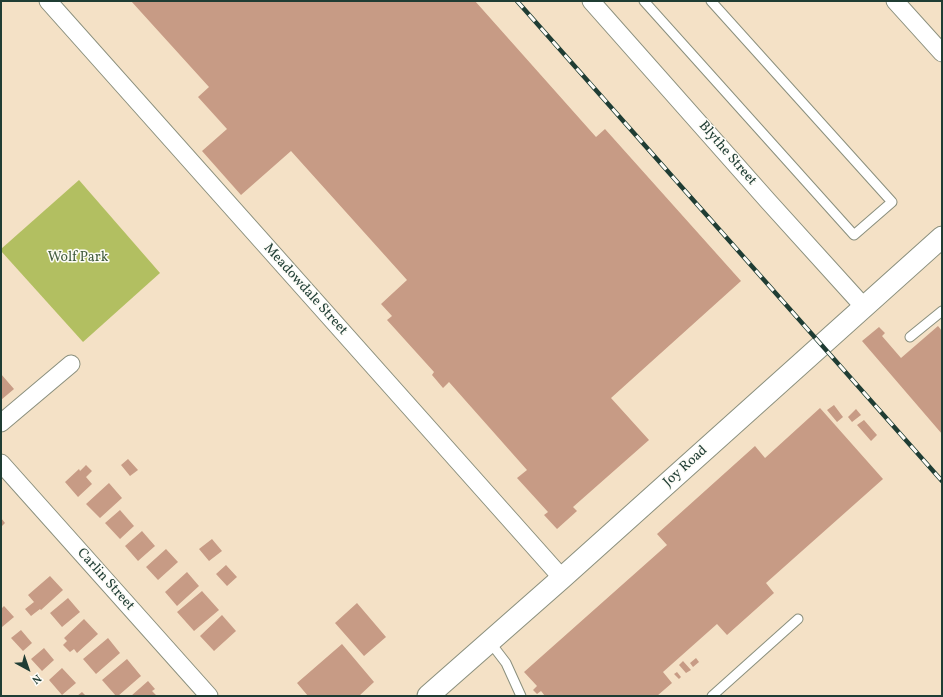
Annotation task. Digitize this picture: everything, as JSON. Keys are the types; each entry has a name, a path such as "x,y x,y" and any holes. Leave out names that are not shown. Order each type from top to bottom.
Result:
{"street":[{"name":"Meadowdale Street","path":"48,1 562,578"},
{"name":"Blythe Street","path":"591,1 864,307"},
{"path":"895,1 942,53"},
{"name":"Joy Road","path":"428,696 562,578 942,237"},
{"path":"1,423 71,364"},
{"name":"Carlin Street","path":"1,463 209,696"}],"lane":[{"path":"644,1 854,235 892,202 710,1"},
{"path":"910,337 942,311"},
{"path":"712,696 798,619"},
{"path":"490,642 506,664 521,696"}],"green space":[{"name":"Wolf Park","path":"79,180 160,273 83,342 1,251 1,249"}],"building":[{"path":"131,1 475,1 596,137 605,129 741,281 611,398 649,440 573,507 577,511 557,529 544,515 548,512 517,478 527,470 449,382 443,388 432,375 434,372 387,320 392,316 381,304 407,280 291,151 241,195 202,151 227,129 198,97 209,87"},
{"path":"938,326 942,331 942,434 862,341 879,327 885,333 882,336 901,358"},
{"path":"1,374 14,389 1,400"},
{"path":"834,405 843,417 837,422 827,410"},
{"path":"820,408 883,479 766,583 774,593 727,635 717,624 663,672 672,683 657,696 545,696 541,691 537,694 533,690 537,686 524,672 667,545 657,534 755,446 765,458"},
{"path":"856,409 861,415 852,422 848,417"},
{"path":"864,420 877,435 871,441 857,425"},
{"path":"128,459 138,470 130,476 121,465"},
{"path":"86,465 92,471 86,477 92,484 78,497 65,482 79,469 80,471"},
{"path":"109,483 122,498 100,518 86,504"},
{"path":"120,510 134,526 120,539 105,523"},
{"path":"1,518 5,523 1,527"},
{"path":"142,531 155,546 138,561 125,546"},
{"path":"212,539 222,551 209,561 199,549"},
{"path":"166,549 178,562 158,580 146,567"},
{"path":"226,565 237,577 227,586 216,574"},
{"path":"187,572 199,586 177,606 165,592"},
{"path":"50,576 63,590 41,610 40,609 31,616 25,609 34,602 28,595"},
{"path":"202,591 219,610 194,631 177,612"},
{"path":"68,598 80,612 62,627 50,613"},
{"path":"357,603 386,637 364,656 335,623"},
{"path":"4,606 14,617 2,627 1,609"},
{"path":"222,615 236,631 214,651 200,636"},
{"path":"84,619 98,634 77,653 74,649 70,652 63,645 67,641 64,638"},
{"path":"21,630 32,643 23,651 11,638"},
{"path":"108,638 120,653 96,674 83,659"},
{"path":"342,644 374,682 359,696 308,696 297,683"},
{"path":"44,648 54,660 42,671 31,659"},
{"path":"696,658 699,662 693,667 690,663"},
{"path":"127,659 141,676 118,696 116,696 102,680"},
{"path":"683,661 691,670 686,673 679,665"},
{"path":"62,668 76,683 62,695 49,680"},
{"path":"677,672 681,677 679,679 674,674"},
{"path":"148,681 155,689 152,691 157,696 131,696"},
{"path":"82,692 86,696 77,696"}],"railway":[{"path":"517,1 942,481"}]}
